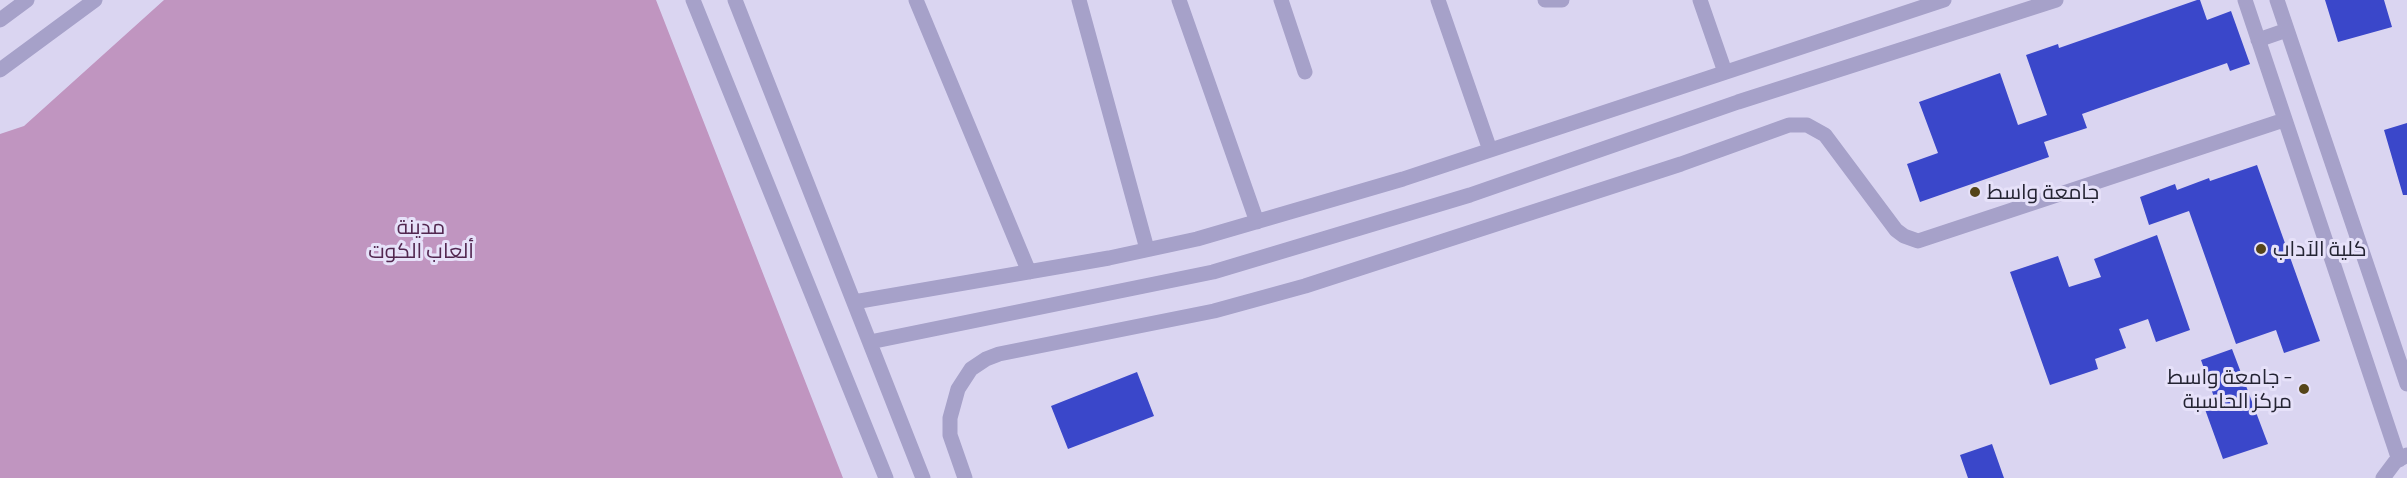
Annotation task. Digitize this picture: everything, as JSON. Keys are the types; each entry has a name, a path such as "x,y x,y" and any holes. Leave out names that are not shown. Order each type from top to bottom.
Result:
{"street":[{"path":"0,20 27,0"},
{"path":"0,70 95,0"},
{"path":"693,0 886,478"},
{"path":"735,0 923,478"},
{"path":"916,0 1029,272"},
{"path":"1079,0 1147,249"},
{"path":"1179,0 1257,222"},
{"path":"1281,0 1305,72"},
{"path":"1438,0 1490,150"},
{"path":"1545,0 1562,0"},
{"path":"1700,0 1725,72"},
{"path":"854,303 1147,249 1257,222 1402,179 1944,0"},
{"path":"870,342 1213,272 1470,195 1738,102 2056,0"},
{"path":"2245,0 2284,120 2403,458 2387,471 2383,478"},
{"path":"2277,0 2407,384"},
{"path":"2258,40 2287,30"},
{"path":"965,478 950,435 950,418 958,389 971,369 986,359 1027,348 1205,314 1305,286 1670,168 1789,125 1807,125 1825,135 1896,230 1918,241 2284,120"}],"green space":[{"name":"مدينة ألعاب الكوت","path":"164,0 656,0 843,478 0,478 0,134 24,126"}],"building":[{"path":"2200,0 2207,20 2231,11 2250,64 2230,71 2227,63 2082,114 2087,128 2044,142 2049,157 1920,202 1907,164 1938,153 1919,102 2000,73 2018,125 2047,115 2026,55 2058,44 2059,48"},
{"path":"2325,0 2384,0 2392,27 2338,42"},
{"path":"2407,123 2407,195 2403,195 2384,130"},
{"path":"2257,165 2320,341 2284,353 2276,330 2236,344 2189,211 2149,225 2140,197 2175,184 2177,190 2209,178 2210,181"},
{"path":"2157,235 2190,330 2156,342 2148,319 2119,329 2126,348 2095,359 2098,369 2050,385 2010,272 2058,256 2069,287 2101,277 2094,259"},
{"path":"2232,349 2268,444 2223,459 2202,401 2214,397 2201,360"},
{"path":"1137,372 1154,416 1068,449 1051,406"},
{"path":"1992,444 2004,478 1968,478 1960,455"}],"place":[{"name":"جامعة واسط","path":"1975,192"},
{"name":"كلية الآداب","path":"2261,249"},
{"name":"جامعة واسط - مركز الحاسبة","path":"2304,389"}]}
